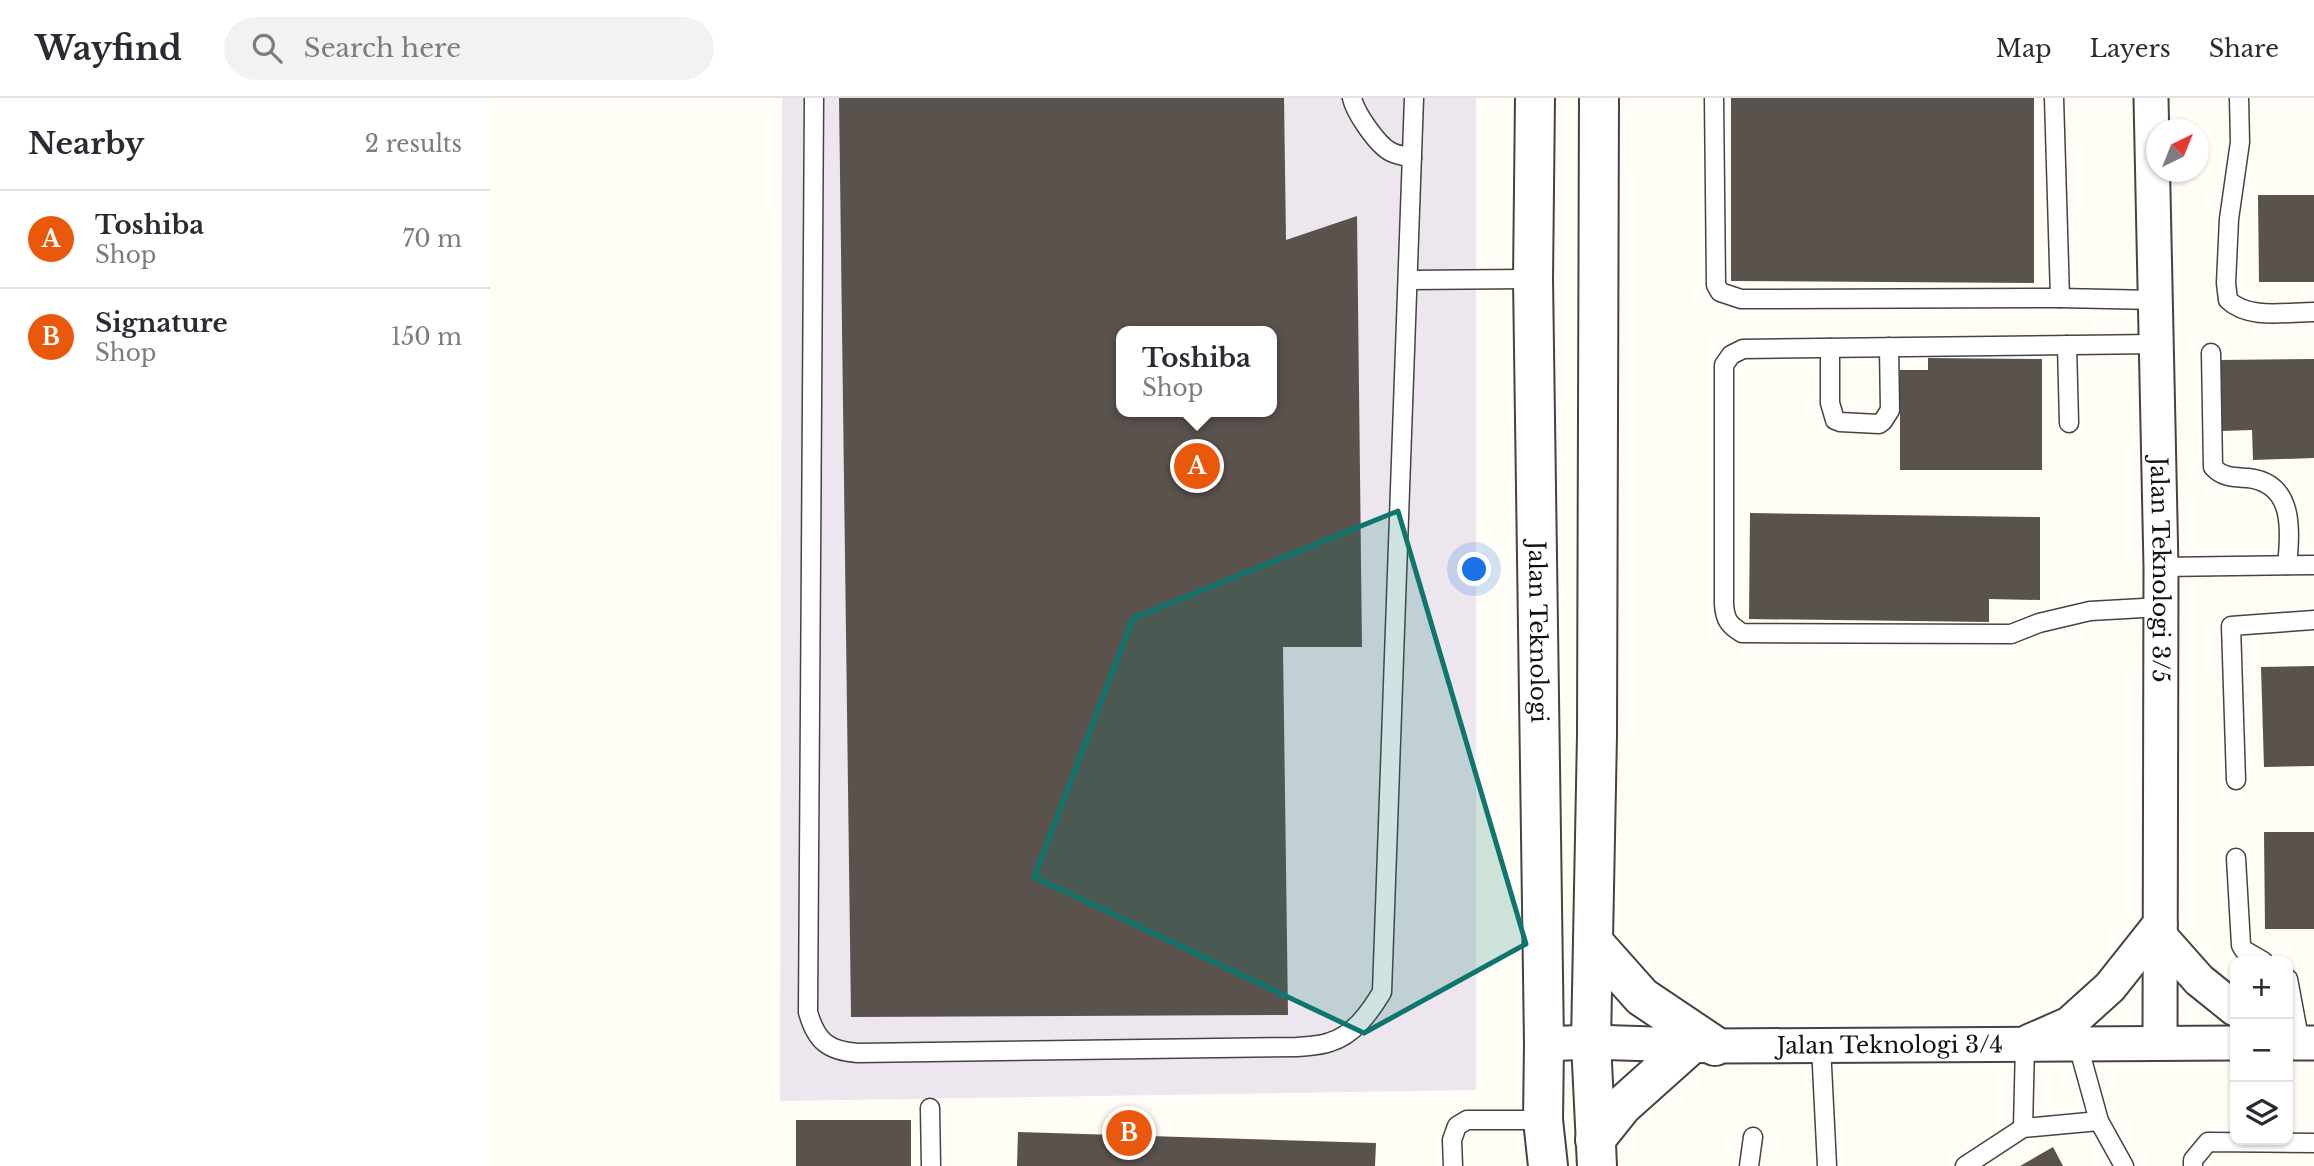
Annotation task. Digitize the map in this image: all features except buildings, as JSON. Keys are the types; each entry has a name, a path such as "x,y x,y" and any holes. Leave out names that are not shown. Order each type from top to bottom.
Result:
{"street":[{"name":"Jalan Teknologi","path":"1535,98 1533,279 1543,1120 1548,1166"},
{"path":"1596,1153 1591,1042 1597,722 1599,98"},
{"name":"Jalan Teknologi 3/5","path":"2151,98 2161,567 2160,1043"},
{"path":"2025,1044 2069,1024 2110,987 2160,930 2199,980 2230,1005"},
{"path":"1593,942 1642,998 1702,1046 1623,1105 1596,1153"},
{"name":"Jalan Teknologi 3/4","path":"1544,1044 1591,1042 1821,1046 2230,1043"}],"lane":[{"path":"814,98 808,1012 813,1029 827,1044 838,1052 858,1053 1297,1047 1332,1042 1367,1016 1382,992 1414,98"},
{"path":"1352,98 1353,106 1365,124 1389,151 1412,158"},
{"path":"1714,98 1716,285 1720,292 1741,299 2155,300"},
{"path":"2054,98 2060,298"},
{"path":"2239,98 2241,142 2229,219 2226,284 2228,300 2238,309 2257,312 2314,312"},
{"path":"1408,280 1533,279"},
{"path":"2156,344 1743,349 1731,355 1724,365 1724,604 1725,617 1730,626 1742,633 2011,634 2039,623 2090,611 2161,607"},
{"path":"2067,345 2069,423"},
{"path":"1830,348 1830,403 1835,420 1879,424 1890,410 1889,347"},
{"path":"2211,353 2213,467 2220,474 2267,482 2282,498 2291,531 2287,565"},
{"path":"2161,567 2314,565"},
{"path":"2236,780 2231,626 2314,620"},
{"path":"2236,859 2239,939 2244,950 2254,956"},
{"path":"2293,1014 2297,1042"},
{"path":"2023,1128 2025,1044"},
{"path":"2078,1045 2099,1121 2124,1166"},
{"path":"1821,1046 1827,1166"},
{"path":"930,1108 931,1166"},
{"path":"1453,1166 1452,1140 1457,1126 1467,1120 1543,1120"},
{"path":"1965,1166 2023,1128 2099,1121"},
{"path":"1749,1166 1753,1137"},
{"path":"2193,1166 2193,1160 2208,1142 2314,1143"}],"highlighted area":[{"path":"1398,511 1526,944 1364,1033 1034,877 1133,618"}],"shaded area":[{"path":"782,98 1476,98 1476,1090 780,1101"}],"place":[{"name":"Toshiba","path":"1197,466"},
{"name":"Signature","path":"1129,1133"}]}
